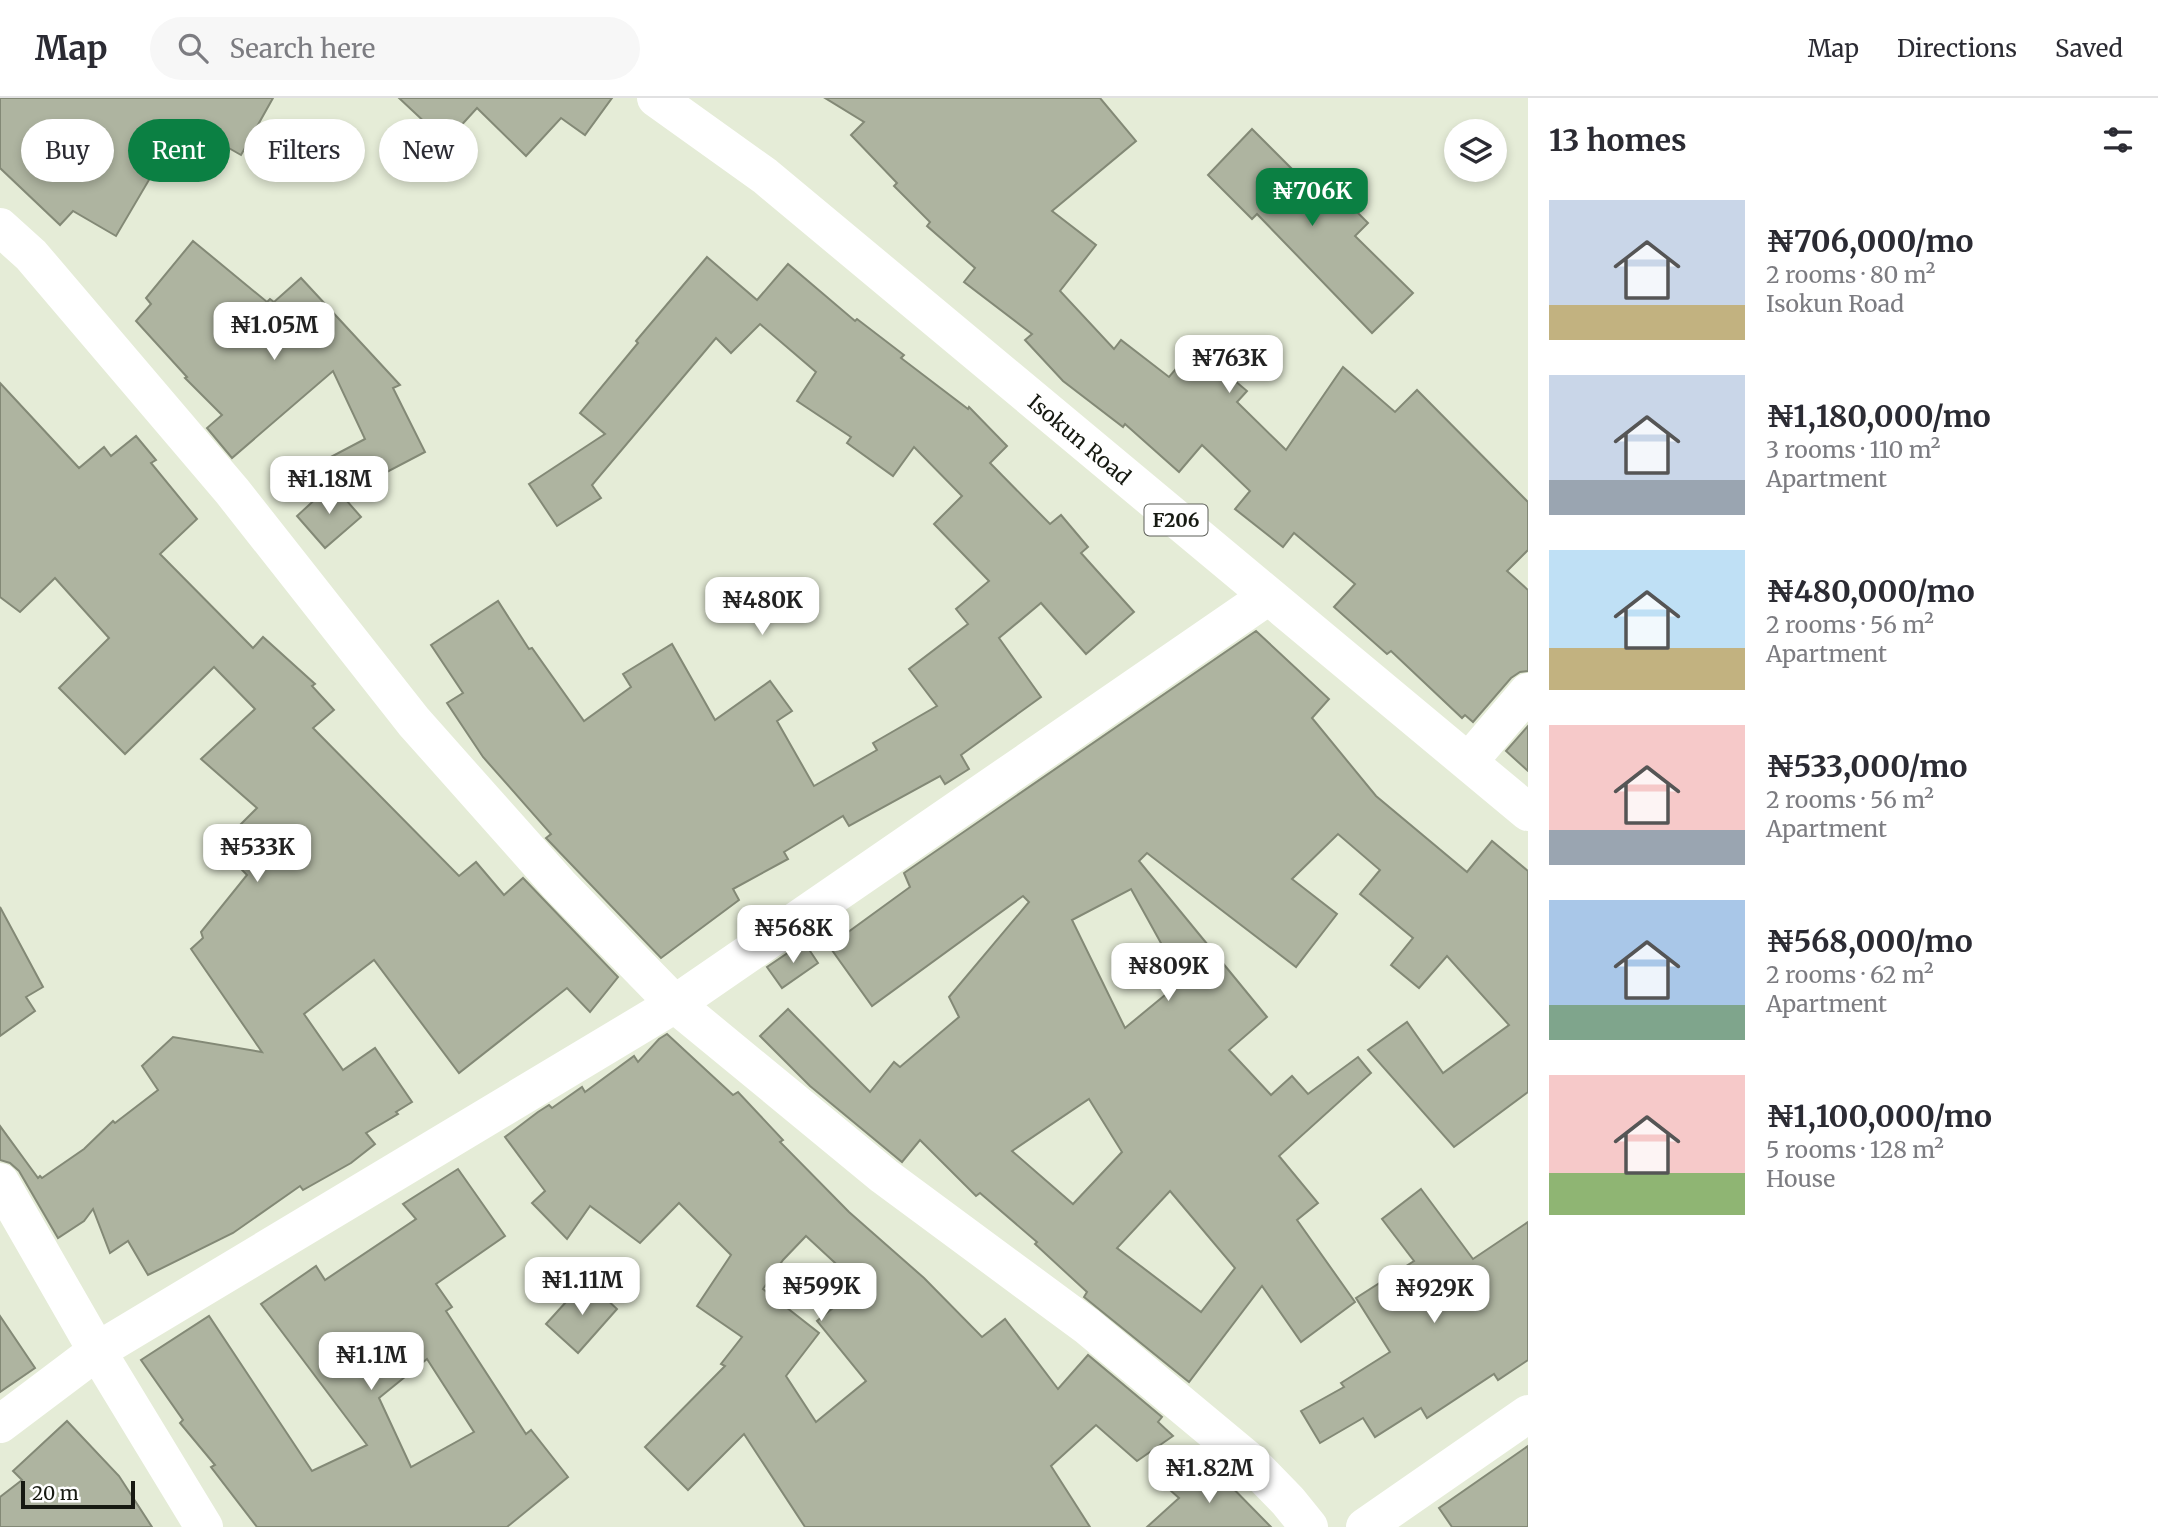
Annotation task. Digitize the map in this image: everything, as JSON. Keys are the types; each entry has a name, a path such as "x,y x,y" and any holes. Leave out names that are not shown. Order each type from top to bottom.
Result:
{"street":[{"name":"Isokun Road","path":"656,98 765,176 1528,812"},
{"path":"0,228 31,256 232,491 414,722 559,885 676,1004 884,1176 1087,1326 1248,1460 1309,1527"},
{"path":"0,1424 97,1351 676,1004 1267,597"},
{"path":"1469,761 1528,692"},
{"path":"0,1182 97,1351 204,1527"},
{"path":"1365,1527 1528,1414"}],"building":[{"path":"0,98 273,98 261,119 244,119 244,150 241,155 230,149 230,119 128,119 128,182 148,182 116,236 73,211 60,225 0,168"},
{"path":"399,98 612,98 585,135 561,118 526,156 477,108 467,119 421,119"},
{"path":"825,98 1100,98 1136,141 1052,211 1096,245 1060,291 1114,349 1121,340 1169,377 1195,347 1247,391 1237,402 1286,450 1343,367 1395,412 1417,390 1528,502 1528,550 1507,571 1528,590 1528,671 1520,672 1511,678 1473,722 1465,715 1462,718 1391,651 1387,654 1334,607 1355,584 1294,533 1283,547 1235,509 1250,491 1202,445 1179,472 1125,424 1123,427 1063,381 1025,340 1032,334 964,282 975,268 927,226 930,222 894,186 897,183 851,135 864,122"},
{"path":"1252,129 1306,183 1317,172 1368,223 1355,236 1413,293 1372,333 1257,214 1252,219 1208,175"},
{"path":"193,241 267,302 270,299 274,302 301,278 400,385 393,388 425,452 345,494 327,459 365,439 333,371 232,458 207,428 222,415 185,378 187,377 136,321 151,304 146,298"},
{"path":"707,257 757,300 788,264 855,321 857,319 904,355 901,358 968,409 969,407 1007,446 990,463 1050,524 1061,515 1088,547 1081,553 1134,612 1086,654 1041,603 999,638 1041,697 961,755 969,769 945,784 940,776 849,826 843,816 784,852 788,859 733,889 739,900 661,958 546,838 551,834 483,757 447,703 463,693 431,645 498,601 529,649 532,648 584,721 631,687 623,674 672,644 715,720 770,681 792,711 777,721 814,786 877,750 873,743 937,706 909,669 968,624 956,609 989,581 934,524 962,496 914,447 893,476 847,443 851,437 797,401 816,372 760,324 731,353 716,338 592,485 601,498 557,526 529,484 605,434 580,413"},
{"path":"0,383 79,468 104,447 111,456 136,436 156,460 151,463 197,519 160,554 253,648 263,637 315,684 312,686 334,710 313,728 459,876 476,862 504,895 523,878 618,977 590,1012 567,988 459,1073 374,960 304,1014 343,1070 375,1048 412,1102 396,1112 398,1114 366,1133 375,1144 351,1163 303,1190 300,1186 233,1233 148,1275 128,1241 110,1253 93,1209 84,1221 58,1238 19,1171 10,1163 0,1160 0,1126 38,1178 42,1178 84,1149 113,1121 115,1123 158,1090 142,1066 173,1037 262,1052 191,949 203,938 201,932 247,875 219,846 257,808 201,759 255,709 214,667 125,754 59,688 109,638 55,578 20,612 0,597"},
{"path":"332,484 361,517 325,548 297,516"},
{"path":"1256,631 1329,699 1312,718 1376,796 1467,872 1492,841 1528,871 1528,1092 1454,1147 1368,1050 1407,1022 1443,1073 1509,1025 1447,956 1419,988 1391,965 1413,938 1360,894 1380,870 1338,834 1292,879 1337,914 1296,967 1147,853 1139,861 1267,1017 1229,1050 1271,1095 1292,1076 1308,1094 1358,1057 1371,1073 1279,1156 1318,1203 1297,1220 1355,1302 1301,1342 1262,1286 1189,1382 1084,1297 1087,1292 1035,1244 1037,1242 980,1193 976,1196 920,1140 902,1162 810,1086 760,1036 788,1009 870,1092 894,1062 900,1067 959,1017 949,997 1029,902 1023,896 872,1006 829,946 910,887 904,873","holes":["1131,889 1182,981 1125,1028 1072,920","1089,1099 1122,1152 1073,1204 1012,1151","1170,1191 1235,1268 1201,1312 1117,1248"]},
{"path":"1528,726 1528,771 1506,751"},
{"path":"0,907 43,987 26,997 35,1011 0,1036"},
{"path":"804,942 818,963 782,988 767,967"},
{"path":"667,1034 733,1095 738,1092 783,1140 780,1142 849,1212 924,1278 982,1337 1005,1319 1058,1389 1088,1355 1162,1417 1158,1422 1173,1436 1137,1461 1096,1425 1051,1466 1090,1527 805,1527 744,1434 688,1490 645,1447 725,1366 721,1364 742,1337 697,1306 731,1255 679,1203 640,1243 590,1206 567,1239 532,1203 545,1191 505,1137 549,1105 552,1108 582,1087 585,1092 634,1056 638,1062","holes":["806,1236 860,1286 817,1321 866,1381 816,1422 786,1376 819,1333 763,1289 783,1260"]},
{"path":"458,1169 505,1236 436,1284 452,1307 446,1311 526,1434 531,1430 568,1477 507,1527 257,1527 211,1467 215,1465 180,1423 183,1420 141,1360 209,1316 312,1471 367,1445 261,1304 316,1266 325,1280 416,1219 403,1204","holes":["427,1359 474,1432 411,1467 379,1398"]},
{"path":"1421,1189 1473,1259 1528,1222 1528,1360 1498,1380 1494,1374 1427,1418 1421,1408 1375,1437 1363,1418 1320,1443 1301,1411 1344,1387 1341,1383 1390,1352 1356,1298 1414,1261 1382,1219"},
{"path":"586,1280 617,1309 578,1353 546,1324"},
{"path":"0,1316 35,1368 0,1392"},
{"path":"67,1421 119,1476 152,1527 0,1527 0,1497 22,1480 13,1471"},
{"path":"1528,1446 1528,1527 1452,1527 1439,1508"},
{"path":"1209,1467 1271,1527 1147,1527 1179,1498 1171,1491"}]}
